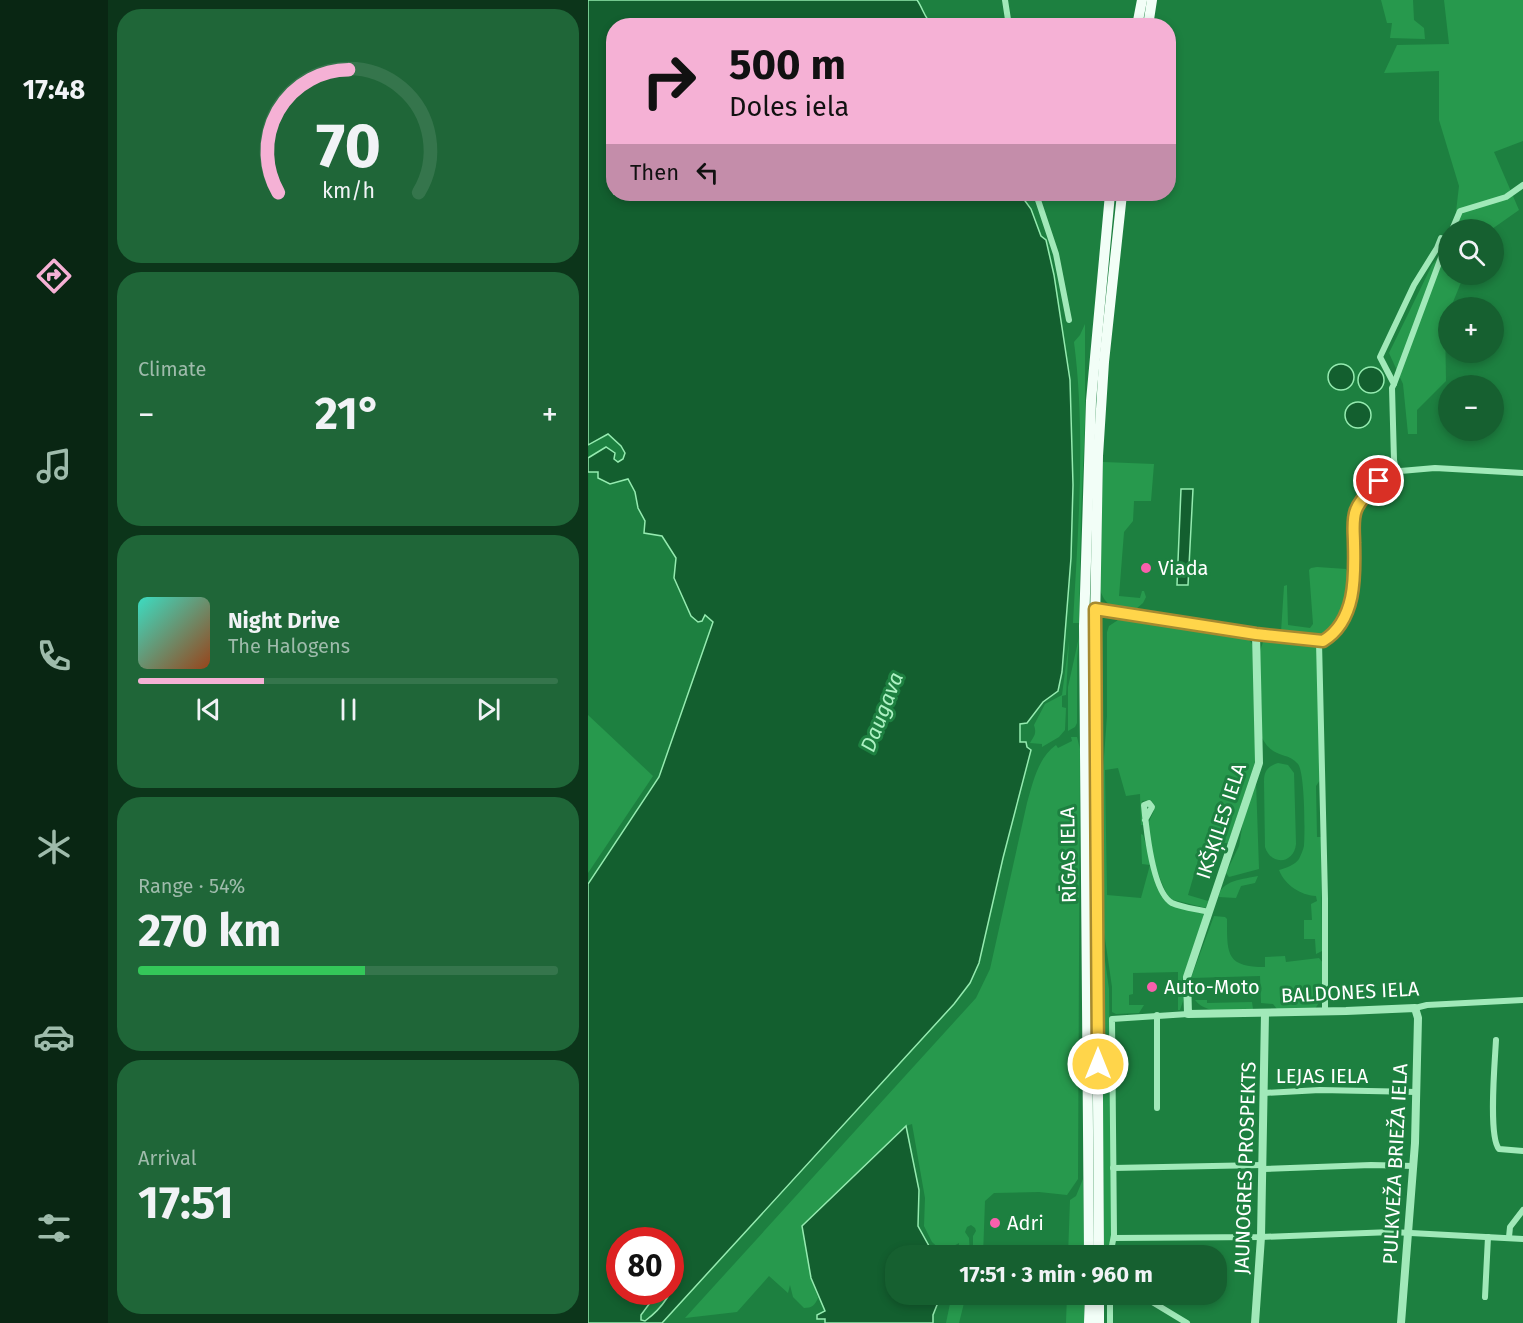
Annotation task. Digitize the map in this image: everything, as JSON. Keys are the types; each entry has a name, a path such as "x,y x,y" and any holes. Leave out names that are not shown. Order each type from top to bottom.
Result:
{"highway":[{"path":"1139,18 1142,0"},
{"path":"1149,18 1152,0"},
{"path":"1093,455 1095,339 1109,201"},
{"path":"1093,455 1121,201"},
{"name":"RĪGAS IELA","path":"1089,1245 1090,609 1093,455"},
{"name":"RĪGAS IELA","path":"1090,609 1099,1245"},
{"path":"1089,1323 1090,1305"},
{"path":"1099,1305 1099,1323"}],"street":[{"path":"1005,0 1008,18"},
{"path":"1457,219 1460,211 1506,196 1523,185"},
{"path":"1038,201 1056,254 1070,320"},
{"path":"1394,384 1380,357 1414,285 1438,246"},
{"path":"1396,470 1392,388 1438,266"},
{"path":"1090,609 1319,642 1330,637 1352,595 1353,523 1356,509 1368,492 1389,472 1450,468 1523,473"},
{"name":"IKŠĶILES IELA","path":"1188,1014 1187,977 1259,763 1256,634"},
{"path":"1319,642 1325,888 1325,1012"},
{"path":"1145,820 1148,841 1163,895 1176,904 1209,912"},
{"name":"BALDONES IELA","path":"1113,1168 1112,1019 1157,1015 1415,1008 1427,1005 1523,1000"},
{"name":"PULKVEŽA BRIEŽA IELA","path":"1401,1323 1414,1166 1418,1018 1415,1008"},
{"name":"JAUNOGRES PROSPEKTS","path":"1255,1323 1261,1237 1264,1013"},
{"path":"1157,1015 1157,1108"},
{"path":"1496,1040 1493,1123 1495,1144 1499,1149 1523,1150"},
{"name":"LEJAS IELA","path":"1264,1093 1320,1090 1417,1092"},
{"path":"1112,1245 1113,1168 1371,1164 1414,1166"},
{"path":"1509,1238 1510,1227 1523,1209"},
{"path":"1114,1238 1409,1233 1523,1239"},
{"path":"1485,1297 1488,1237"},
{"path":"1110,1305 1110,1323"},
{"path":"1157,1305 1187,1323"}],"shaded area":[{"path":"1381,0 1413,0 1414,20 1424,28 1425,39 1390,38 1392,23 1387,23"},
{"path":"1444,0 1523,0 1523,141 1494,152 1519,210 1504,221 1455,219 1459,186 1439,120 1439,71 1384,73 1397,45 1449,44"},
{"path":"1438,258 1438,285 1460,285 1455,297 1438,297 1438,363 1446,363 1446,375 1438,375 1438,389 1417,410 1417,434 1408,434 1403,384 1389,353 1432,265"},
{"path":"1085,324 1085,422 1079,623 1073,623 1079,518 1080,447 1078,377 1074,342"},
{"path":"1103,462 1154,464 1151,501 1134,501 1133,521 1124,532 1119,596 1140,598 1144,591 1146,597 1136,609 1123,609 1109,604 1100,589"},
{"path":"1317,567 1346,569 1349,576 1348,595 1339,616 1321,636 1302,638 1283,634 1281,632 1284,586 1287,585 1288,625 1310,628 1313,624 1309,570"},
{"path":"1118,620 1242,634 1254,648 1256,759 1228,843 1203,844 1188,895 1208,901 1206,908 1170,899 1149,843 1148,826 1154,810 1151,800 1142,801 1143,825 1141,825 1140,794 1126,796 1118,768 1105,770 1107,895 1141,898 1150,865 1142,864 1141,834 1161,896 1172,905 1201,912 1204,915 1182,981 1184,998 1180,1010 1178,1010 1178,972 1133,973 1133,994 1129,995 1129,1005 1144,1005 1139,1013 1116,1014 1112,1012 1112,987 1104,932 1103,770 1107,716 1107,632 1109,626"},
{"path":"1079,637 1077,723 1068,731 1068,687"},
{"path":"1270,639 1310,644 1317,648 1320,780 1316,786 1317,837 1321,837 1322,951 1316,954 1315,939 1304,939 1304,920 1312,920 1311,904 1317,901 1316,896 1304,894 1294,888 1279,870 1295,863 1303,851 1304,803 1298,764 1271,750 1262,738 1260,651 1263,642"},
{"path":"1069,641 1066,695 1062,696 1062,707 1066,708 1065,730 1059,737 1042,747 1042,744 1030,743 1035,733 1034,725 1045,704 1062,695"},
{"path":"588,715 653,776 588,873"},
{"path":"1071,737 1077,737 1080,749 1078,1179 1067,1195 1039,1192 994,1193 985,1201 983,1245 973,1245 973,1236 976,1231 971,1225 965,1232 969,1238 969,1245 959,1245 959,1243 935,1245 924,1226 925,1198 912,1124 906,1126 803,1230 811,1278 818,1298 813,1306 804,1308 793,1297 790,1285 788,1293 769,1276 737,1312 685,1318 976,998 990,969 1034,779 1040,764 1050,750 1056,745 1058,748 1072,741"},
{"path":"1278,763 1288,765 1294,773 1296,844 1291,856 1282,860 1272,857 1265,847 1264,777 1267,769"},
{"path":"1256,781 1259,869 1229,877 1226,873 1239,846 1243,822"},
{"path":"1258,876 1255,883 1241,886 1236,898 1219,897 1220,891 1228,884"},
{"path":"1214,916 1227,919 1227,941 1231,956 1243,964 1265,967 1265,957 1285,956 1286,962 1319,958 1323,963 1323,996 1315,1009 1277,1009 1273,1004 1261,1003 1260,976 1191,978"},
{"path":"1101,932 1109,989 1112,1233 1110,1245 1104,1245"},
{"path":"1195,1000 1207,1000 1207,1003 1252,1002 1253,1009 1214,1010 1200,1005"},
{"path":"1083,1179 1084,1245 1068,1245 1070,1200 1076,1196"},
{"path":"950,1305 964,1305 959,1323 946,1323"},
{"path":"1067,1305 1084,1305 1084,1323 1066,1323"}],"water":[{"name":"Daugava","path":"588,0 917,0 927,18 606,18 606,201 1025,201 1031,209 1041,236 1046,240 1054,275 1070,380 1073,485 1071,558 1062,672 1058,691 1043,702 1027,723 1020,724 1020,742 1026,742 1027,747 1031,750 979,963 970,983 954,1004 684,1299 684,1227 606,1227 606,1305 648,1305 641,1315 641,1320 645,1321 662,1305 678,1305 662,1323 588,1323 588,884 659,777 713,622 705,615 702,621 698,622 691,616 674,578 676,558 662,536 644,533 645,521 628,479 610,484 598,478 598,472 588,472 588,458 606,447 615,453 614,459 618,462 623,459 625,453 608,434 588,445"},
{"path":"1341,364 1350,368 1354,377 1350,386 1341,390 1332,386 1328,377 1332,368"},
{"path":"1371,367 1380,371 1384,380 1380,389 1371,393 1362,389 1358,380 1362,371"},
{"path":"1358,402 1367,406 1371,415 1367,424 1358,428 1349,424 1345,415 1349,406"},
{"path":"1181,489 1193,489 1188,585 1177,585"},
{"path":"906,1126 919,1190 918,1226 928,1245 885,1245 885,1305 937,1305 933,1323 825,1323 825,1319 817,1319 817,1315 825,1311 811,1278 802,1226"}],"place":[{"name":"Viada","path":"1146,568"},
{"name":"Auto-Moto","path":"1152,987"},
{"name":"Adri","path":"995,1223"}],"route":[{"path":"1098,1064 1095,609 1256,634 1323,641 1330,637 1342,618 1352,595 1354,585 1353,523 1356,509 1379,481"}]}
